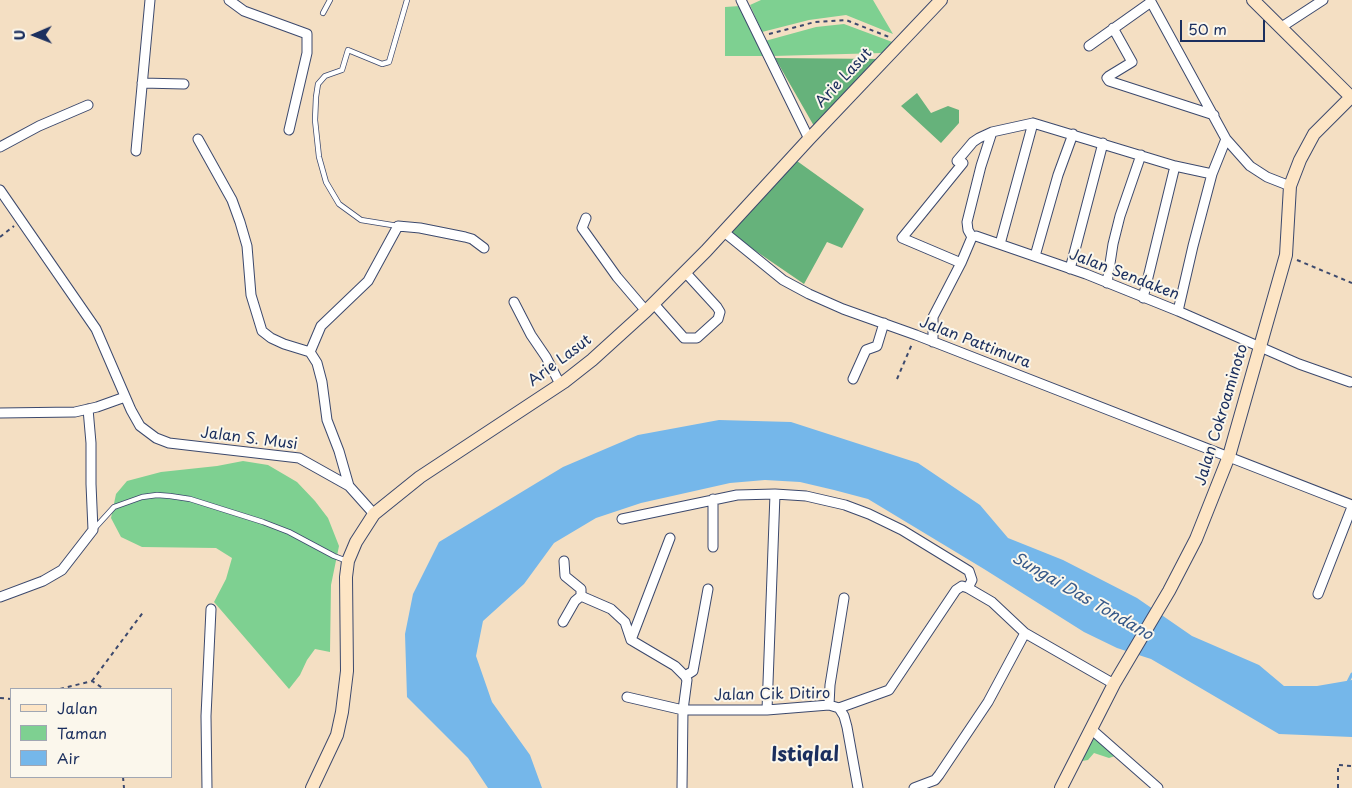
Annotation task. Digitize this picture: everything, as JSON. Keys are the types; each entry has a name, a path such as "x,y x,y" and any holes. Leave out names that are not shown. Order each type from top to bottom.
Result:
{"main road":[{"name":"Arie Lasut","path":"312,788 336,735 342,712 348,671 346,577 348,561 356,542 374,514 420,477 560,384 592,360 650,308 724,232 941,0"},
{"path":"1252,0 1352,97"},
{"name":"Jalan Cokroaminoto","path":"1061,788 1114,684 1169,592 1196,540 1229,456 1286,255 1290,186 1300,160 1314,134 1352,97"}],"street":[{"path":"136,151 150,0"},
{"path":"229,0 244,11 307,34 308,52 289,130"},
{"path":"1280,28 1323,0"},
{"path":"1089,46 1151,1 1226,139 1250,166 1267,178 1290,186"},
{"path":"746,2 759,36 809,140"},
{"path":"1113,28 1132,62 1109,76 1109,81 1214,115"},
{"path":"142,82 184,84"},
{"path":"0,147 39,126 88,105"},
{"path":"961,263 902,238 973,142 992,132 1032,123 1176,166 1212,174"},
{"path":"1000,244 1032,123"},
{"path":"933,342 933,318 974,237 968,230 968,222 981,166 992,132"},
{"path":"1035,256 1058,175 1073,134"},
{"path":"198,139 232,200 240,222 247,246 251,295 262,331 284,344 310,352 314,357 319,370 326,420 339,451 349,486"},
{"path":"1178,311 1212,174 1226,139"},
{"path":"1070,269 1103,143"},
{"path":"1107,283 1113,244 1120,216 1141,155"},
{"path":"1143,298 1176,166"},
{"name":"Jalan S. Musi","path":"0,190 96,329 125,397 140,426 156,438 169,443 299,458 349,486 374,514"},
{"path":"586,218 582,228 617,277 684,338 697,338 718,319 720,312 685,272"},
{"path":"310,352 321,326 368,281 398,226 420,228 465,237 472,239 484,248"},
{"name":"Jalan Pattimura","path":"724,232 783,280 843,309 916,335 1229,456 1352,506"},
{"name":"Jalan Sendaken","path":"974,237 1035,256 1107,283 1178,311 1259,347 1350,382"},
{"path":"514,302 560,384"},
{"path":"854,380 866,350 877,346 884,323"},
{"path":"0,413 75,412 125,397"},
{"path":"0,597 37,583 62,570 94,530 88,409"},
{"path":"767,710 776,494"},
{"path":"622,519 738,495 776,494 806,496 827,500 869,514 902,530 969,571 972,580 968,588"},
{"path":"713,499 713,547"},
{"path":"1318,594 1352,506"},
{"path":"631,640 670,538"},
{"path":"562,622 580,596 581,589 565,576 564,561"},
{"path":"839,708 889,690 956,590 962,586 992,602 1025,633 1114,684"},
{"path":"685,676 693,671 708,588"},
{"path":"580,596 611,609 625,622 631,640 675,666 685,676 687,686 683,710 682,788"},
{"path":"829,705 830,685 844,598"},
{"path":"207,788 206,716 211,609"},
{"path":"914,788 935,780 940,774 988,702 1025,633"},
{"name":"Jalan Cik Ditiro","path":"627,697 683,710 767,710 829,705 839,708 847,727 858,788"},
{"path":"1091,729 1158,788"}],"lane":[{"path":"323,13 330,0"},
{"path":"398,226 361,220 339,204 326,182 319,156 315,120 318,84 325,76 342,70 348,50 382,64 389,62 407,0"},
{"path":"94,530 114,507 142,497 170,496 190,499 263,522 289,532 334,556 348,561"}],"path":[{"path":"759,36 815,22 846,20 900,42"},
{"path":"0,238 20,221"},
{"path":"1286,255 1352,283"},
{"path":"897,380 916,335"},
{"path":"64,688 92,681 144,612"},
{"path":"92,681 102,688"},
{"path":"1338,788 1338,766 1352,766"}],"green space":[{"path":"761,0 873,0 893,34 846,15 809,20 762,32 750,5"},
{"path":"740,6 765,56 725,56 725,7"},
{"path":"844,24 895,43 882,53 773,56 765,41 816,27"},
{"path":"775,58 879,59 814,126"},
{"path":"917,93 931,113 948,106 959,110 959,123 941,143 901,106"},
{"path":"797,161 864,209 842,248 827,242 804,284 728,232"},
{"path":"243,461 268,465 297,482 328,518 339,546 331,585 330,652 315,649 300,675 289,689 214,602 226,579 232,558 216,548 142,547 121,537 111,518 116,494 127,481 161,472"},
{"path":"1095,736 1117,752 1115,756 1109,758 1094,753 1088,760 1076,762 1090,737"}],"water":[{"name":"Sungai Das Tondano","path":"719,420 791,422 918,463 980,505 1008,538 1063,560 1137,598 1192,636 1259,665 1284,686 1317,686 1352,680 1352,737 1279,734 1151,659 1117,648 1084,632 868,499 800,482 765,480 730,483 641,503 596,518 554,543 524,584 483,621 476,656 492,702 530,755 542,788 488,788 468,758 407,697 405,634 413,594 439,542 563,467 638,435"}],"waterway":[{"path":"1348,682 1352,674"}],"district":[{"name":"Istiqlal","path":"805,755"}]}
